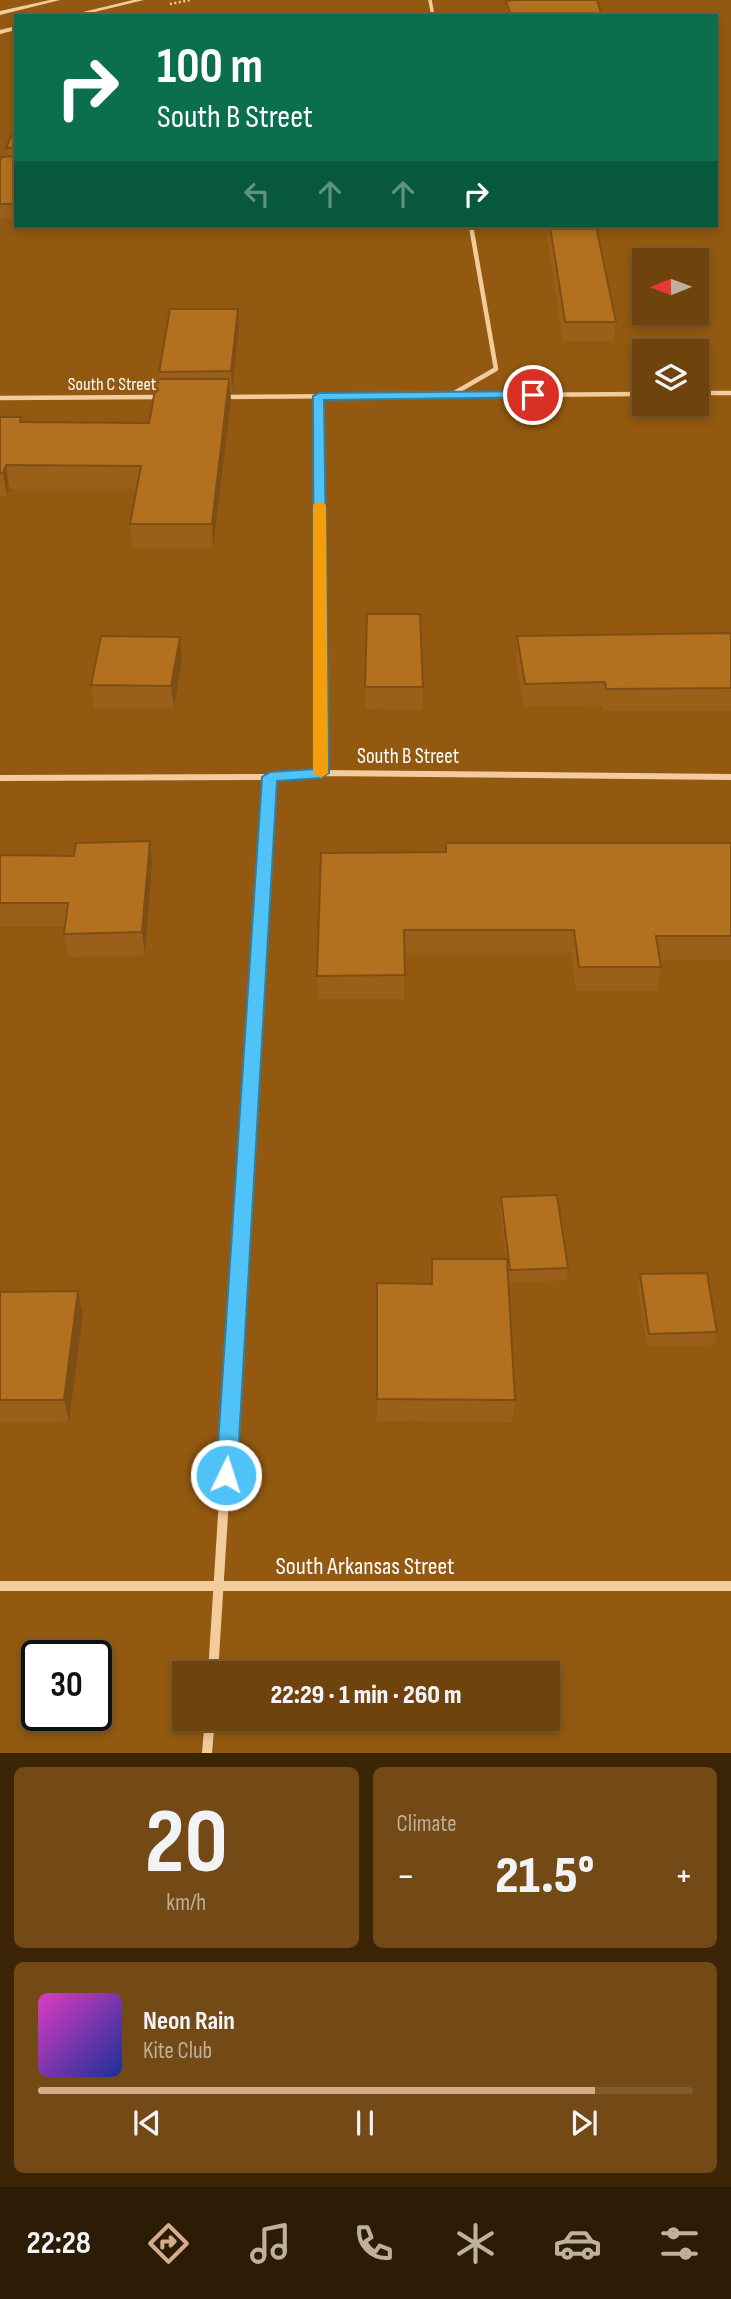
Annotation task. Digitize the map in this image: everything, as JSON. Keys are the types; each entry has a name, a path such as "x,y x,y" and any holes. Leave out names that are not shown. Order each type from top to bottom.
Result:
{"street":[{"path":"0,13 57,0"},
{"path":"78,14 141,0"},
{"path":"450,396 496,369 471,228"},
{"path":"709,393 731,393"},
{"path":"208,397 632,394"},
{"path":"319,396 321,773"},
{"name":"South C Street","path":"0,398 166,397"},
{"name":"South B Street","path":"0,778 270,777 321,773 731,777"},
{"path":"214,1661 270,777"},
{"name":"South Arkansas Street","path":"0,1586 731,1586"},
{"path":"207,1753 209,1731"}],"building":[{"path":"597,0 601,14 510,14 506,1"},
{"path":"14,130 14,148 6,148"},
{"path":"14,156 14,204 0,204 2,157"},
{"path":"550,228 596,228 616,322 565,322"},
{"path":"170,309 238,309 231,371 159,372"},
{"path":"157,379 229,379 212,524 130,524 141,466 6,465 3,473 0,473 0,417 21,417 20,422 149,423"},
{"path":"367,614 420,614 423,687 365,687"},
{"path":"731,633 731,688 606,689 605,682 525,684 517,636"},
{"path":"101,636 180,637 171,686 91,685"},
{"path":"150,841 142,932 64,934 68,903 0,903 0,855 74,856 76,843"},
{"path":"446,843 731,843 731,936 656,936 661,967 579,967 574,930 404,930 405,975 317,976 321,853 446,852"},
{"path":"557,1195 568,1268 510,1270 501,1197"},
{"path":"432,1259 507,1259 515,1400 377,1399 377,1283 432,1284"},
{"path":"707,1273 717,1332 649,1334 640,1274"},
{"path":"78,1291 64,1400 0,1400 0,1292"}],"slow traffic":[{"path":"320,505 321,773"}],"route":[{"path":"226,1475 270,777 321,773 319,396 533,395"}]}
